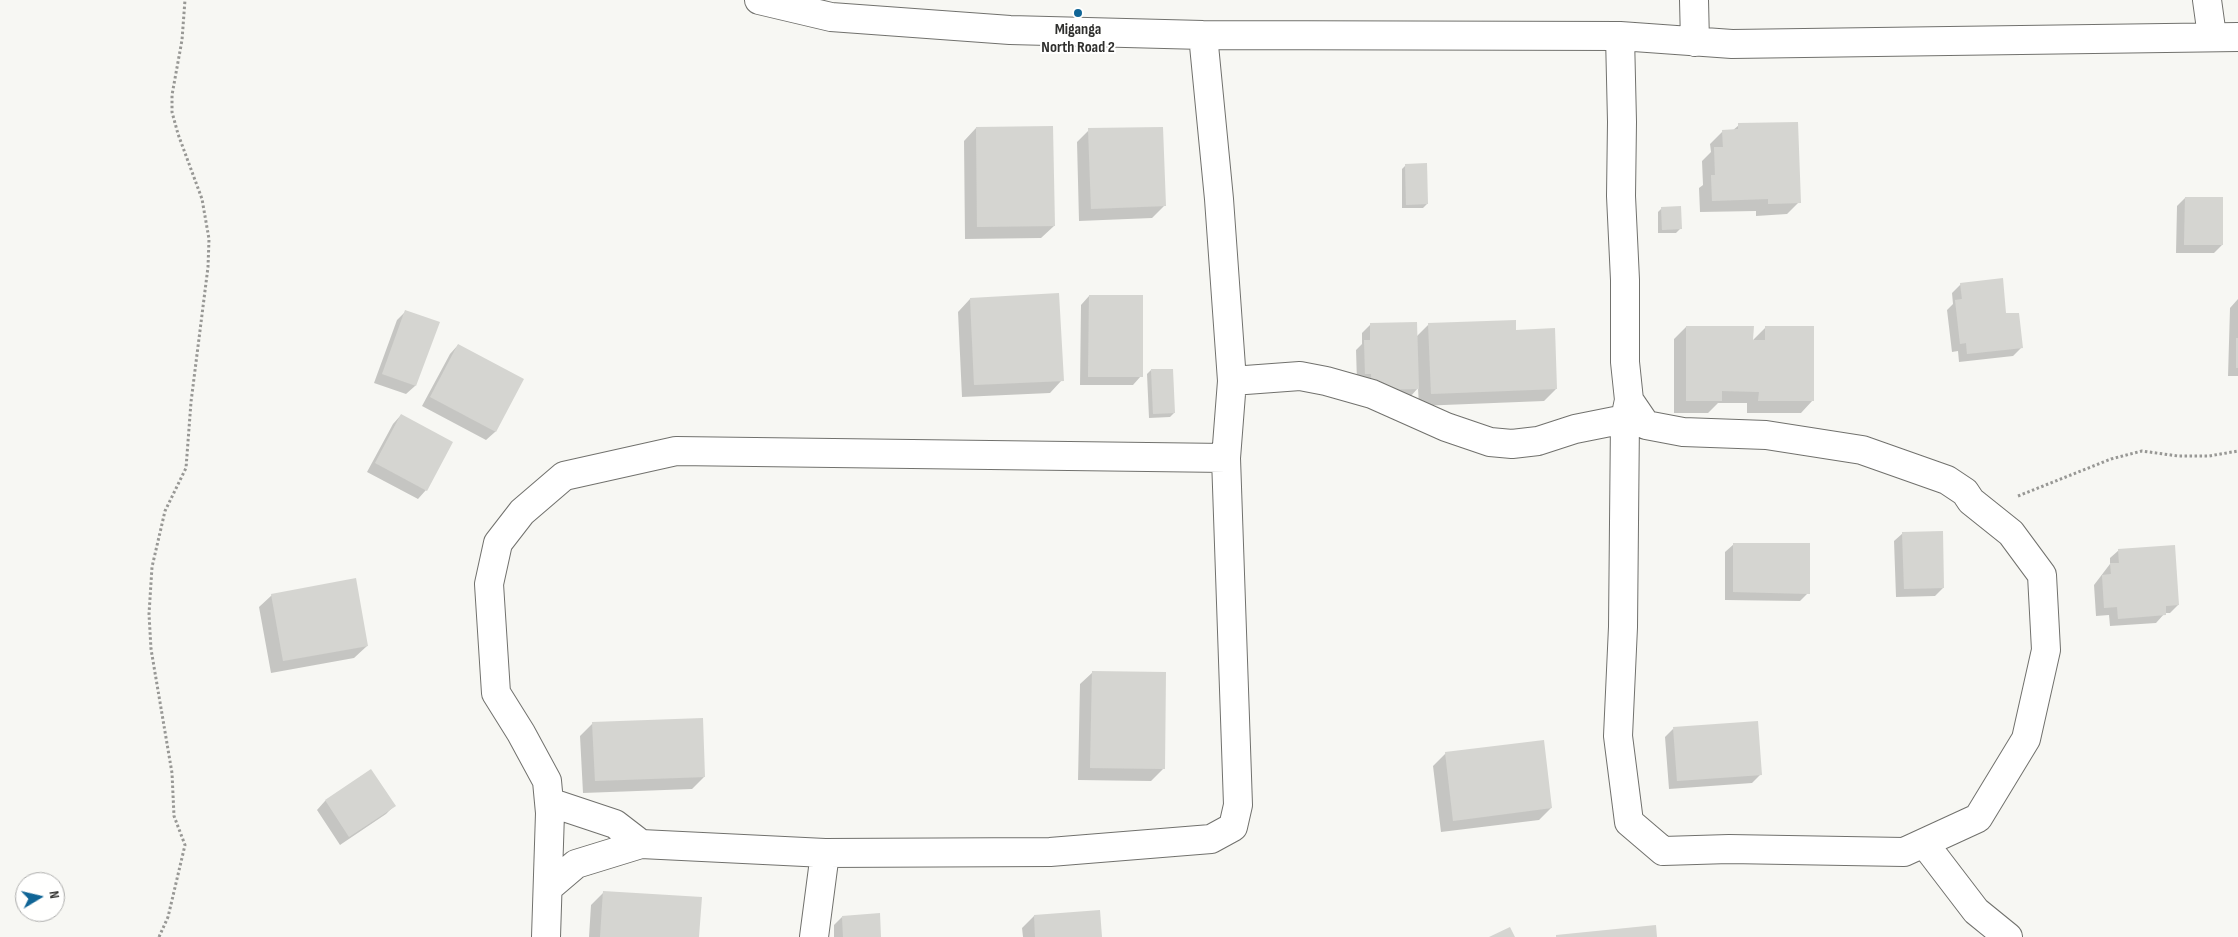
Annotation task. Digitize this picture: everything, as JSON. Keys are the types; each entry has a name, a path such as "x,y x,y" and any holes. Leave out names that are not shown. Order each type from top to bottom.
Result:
{"street":[{"path":"759,0 831,17 1010,30 1203,35 1620,36 1732,44 2225,36 2206,0"},
{"path":"1694,0 1695,42"},
{"path":"549,886 576,864 641,844 825,853 1050,852 1211,839 1233,827 1238,805 1226,458 1232,381 1219,199 1203,35"},
{"path":"1620,36 1622,113 1621,196 1626,280 1625,362 1627,410 1623,627 1618,736 1629,822 1663,851 1728,849 1904,852 1978,818 2026,739 2046,650 2042,575 2011,533 1971,501 1964,492 1947,480 1862,450 1766,435 1682,432 1646,425 1627,410"},
{"path":"1232,381 1300,376 1326,381 1372,394 1446,427 1490,442 1512,444 1538,441 1627,410"},
{"path":"546,937 549,886 549,802 547,781 521,733 496,693 489,584 498,543 522,512 564,476 676,451 1226,458"},
{"path":"549,802 615,824 641,844"},
{"path":"1924,843 1976,911 2008,937"},
{"path":"814,937 825,853"}],"path":[{"path":"159,937 168,917 185,845 174,816 172,773 151,649 149,614 152,567 165,511 186,468 191,402 209,248 207,218 202,199 172,112 172,95 182,40 185,0"},
{"path":"1971,501 1996,501 2023,496 2111,458 2142,451 2178,456 2209,456 2238,451"}],"building":[{"path":"1798,122 1801,203 1768,204 1768,199 1712,201 1711,175 1715,175 1714,147 1723,147 1722,130 1738,129 1738,123"},
{"path":"1053,126 1055,226 977,227 976,127"},
{"path":"1163,127 1166,206 1091,209 1088,128"},
{"path":"1427,163 1428,204 1406,205 1405,164"},
{"path":"2185,197 2223,197 2223,245 2184,245"},
{"path":"1681,206 1682,229 1662,230 1661,207"},
{"path":"2003,278 2006,313 2019,313 2023,348 1967,354 1966,343 1960,344 1955,300 1962,299 1960,283"},
{"path":"1059,293 1064,381 974,385 970,298"},
{"path":"1089,295 1143,295 1143,377 1088,377"},
{"path":"405,310 440,322 416,386 382,374"},
{"path":"1516,320 1516,330 1555,328 1557,389 1431,394 1428,323"},
{"path":"1417,322 1419,389 1372,390 1371,374 1365,374 1364,340 1370,340 1370,323"},
{"path":"1686,326 1754,326 1753,340 1765,340 1765,326 1814,326 1814,401 1758,401 1759,392 1722,391 1722,401 1686,401"},
{"path":"2236,338 2238,338 2238,368 2236,368"},
{"path":"458,344 524,379 496,432 430,397"},
{"path":"1151,369 1173,369 1175,413 1153,414"},
{"path":"401,414 453,442 427,491 375,463"},
{"path":"1943,531 1944,588 1904,589 1902,532"},
{"path":"1733,543 1810,543 1810,594 1733,592"},
{"path":"2175,545 2179,605 2166,606 2166,615 2118,619 2117,607 2104,608 2102,575 2111,574 2110,563 2119,563 2118,549"},
{"path":"356,578 368,646 283,661 271,594"},
{"path":"1092,671 1166,672 1165,769 1090,768"},
{"path":"703,718 705,777 595,781 592,722"},
{"path":"1758,721 1762,775 1677,781 1673,727"},
{"path":"1544,740 1552,808 1453,821 1445,752"},
{"path":"371,769 396,806 349,837 325,800"},
{"path":"603,891 702,897 699,937 600,937"},
{"path":"1100,910 1102,937 1035,937 1034,915"},
{"path":"880,913 881,937 843,937 842,916"},
{"path":"1656,925 1657,937 1556,937 1556,935"},
{"path":"1510,927 1515,937 1489,937"}],"place":[{"name":"Miganga North Road 2","path":"1078,13"}]}
